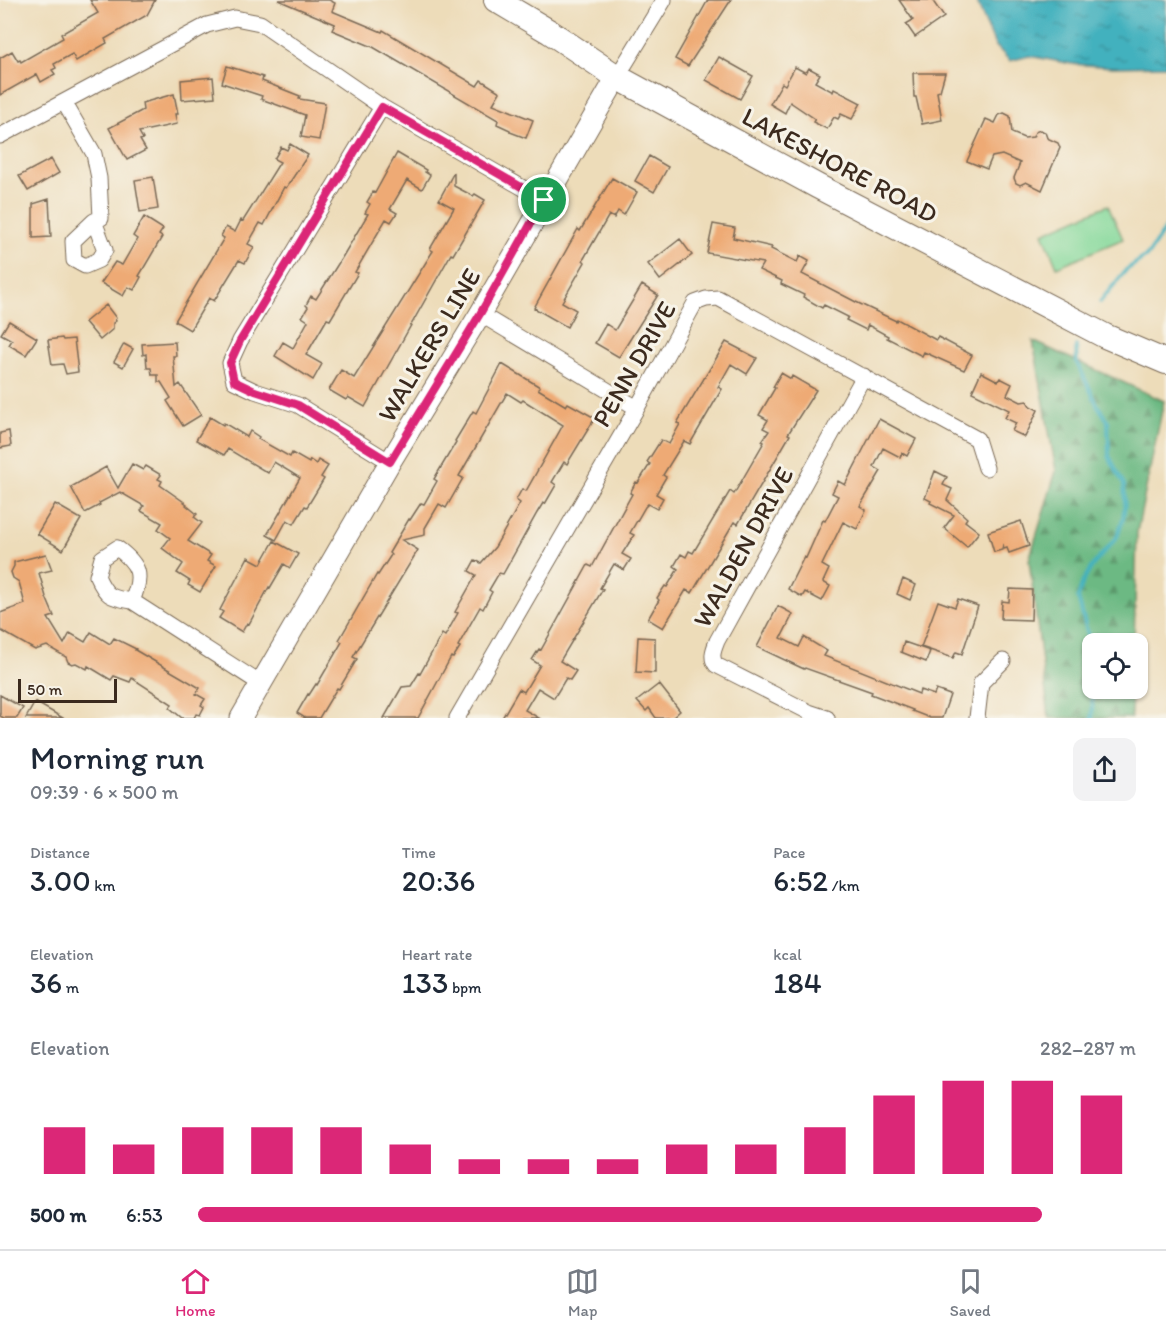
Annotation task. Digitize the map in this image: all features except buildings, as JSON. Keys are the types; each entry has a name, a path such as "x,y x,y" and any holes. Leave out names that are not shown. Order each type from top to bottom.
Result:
{"main road":[{"name":"LAKESHORE ROAD","path":"496,0 550,32 617,77 817,186 1052,309 1131,348 1166,362"},
{"name":"WALKERS LINE","path":"241,718 617,77"}],"street":[{"name":"WALKERS LINE","path":"617,77 664,0"},
{"path":"0,136 207,25 235,18 260,22 382,107 544,200"},
{"path":"64,102 94,154 99,178 101,218 94,221"},
{"path":"382,107 240,341 230,363 234,381 255,391 298,405 390,462"},
{"name":"PENN DRIVE","path":"457,718 637,408 694,303 718,298 977,439 986,468"},
{"path":"480,314 637,408"},
{"name":"WALDEN DRIVE","path":"827,718 808,715 716,665 713,661 713,654 717,641 864,376"},
{"path":"132,601 261,684"},
{"path":"977,718 981,683 1003,661"}],"green space":[{"path":"1108,205 1123,239 1057,267 1043,233"},
{"path":"1033,341 1164,401 1137,532 1134,633 1082,633 1082,699 1132,699 1131,718 1049,718 1029,560 1056,471"}],"water":[{"path":"976,0 1166,0 1166,66 1113,67 1072,64 1029,56 1010,61 995,45"}],"waterway":[{"path":"1100,302 1126,270 1148,255 1166,227"},
{"path":"1076,346 1077,363 1108,421 1109,456 1124,485 1125,501 1123,519 1117,537 1093,565 1083,581 1078,598 1087,633"},
{"path":"1092,718 1093,699"}],"route":[{"path":"382,107 544,200 480,314 390,462 298,405 255,391 234,381 230,363 240,341 382,107"}]}
